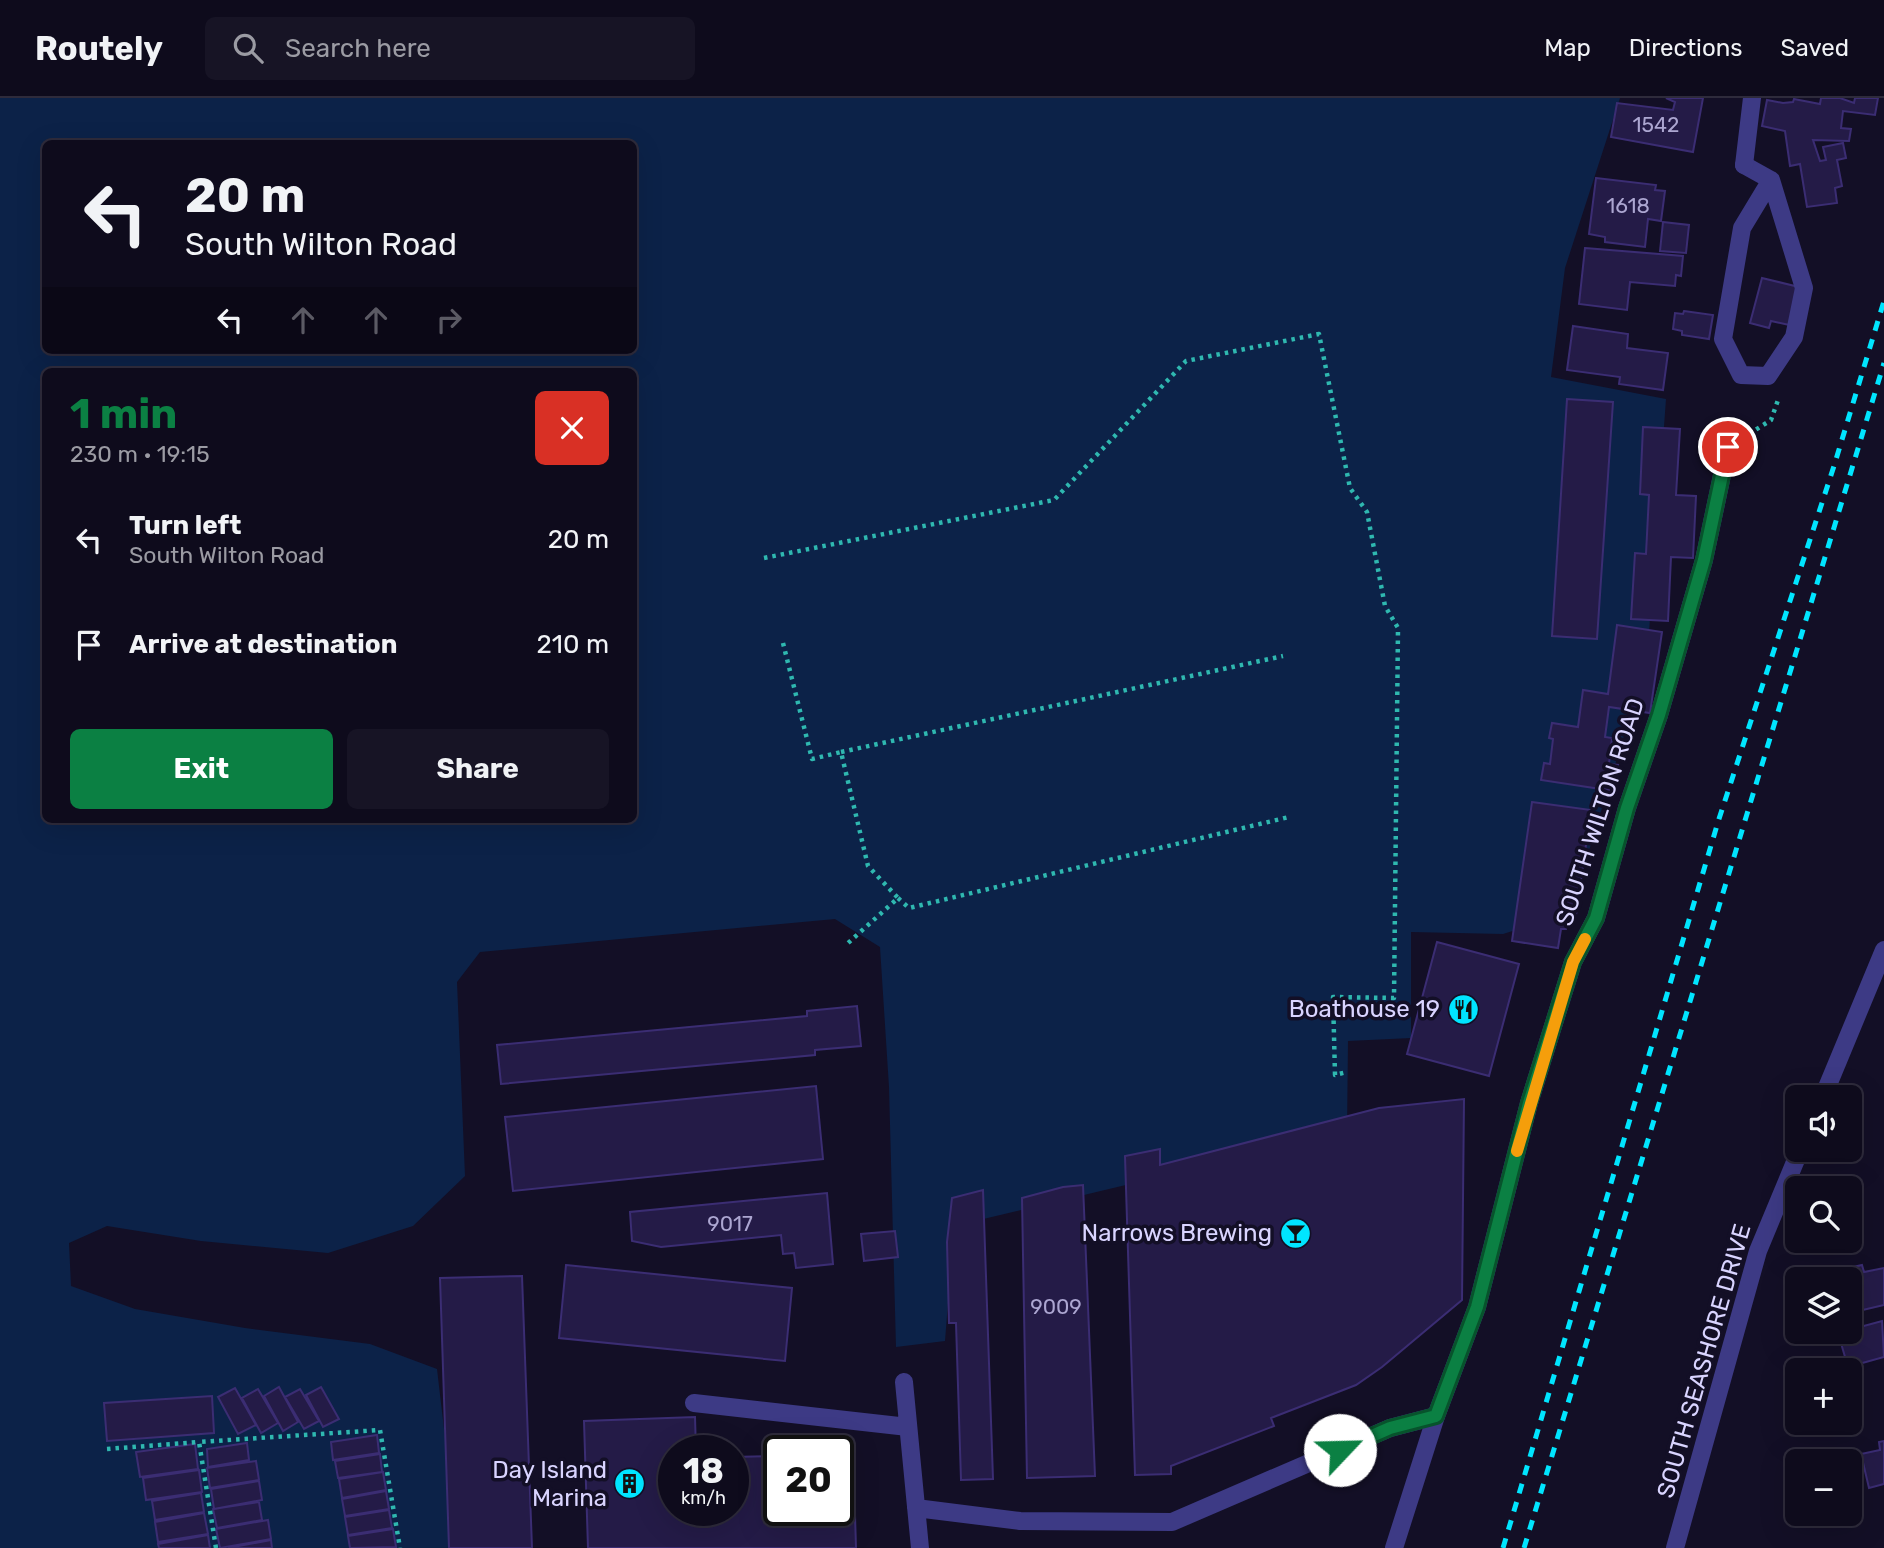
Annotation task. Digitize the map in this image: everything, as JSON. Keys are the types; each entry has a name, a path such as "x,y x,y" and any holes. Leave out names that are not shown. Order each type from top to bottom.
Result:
{"street":[{"path":"1752,98 1744,165 1771,180 1804,288 1794,337 1768,376 1741,375 1723,339 1742,228 1771,180"},
{"name":"SOUTH WILTON ROAD","path":"1394,1548 1436,1416 1477,1307 1529,1103 1573,962 1596,918 1627,808 1659,715 1704,560 1728,447"},
{"path":"1828,1085 1884,950"},
{"name":"SOUTH SEASHORE DRIVE","path":"1675,1548 1758,1251 1795,1162"},
{"path":"904,1382 920,1548"},
{"path":"694,1404 908,1427"},
{"path":"916,1508 1020,1521 1172,1522 1390,1428 1436,1416"}],"path":[{"path":"764,558 1054,500 1186,361 1319,334 1350,488 1367,512 1385,606 1398,628 1394,998 1333,997 1335,1075 1347,1072"},
{"path":"1771,420 1779,397"},
{"path":"783,643 812,759 1283,656"},
{"path":"841,752 869,866 909,908 1289,817"},
{"path":"847,944 898,898"},
{"path":"107,1449 380,1430 400,1548"},
{"path":"199,1441 216,1548"}],"water":[{"path":"0,98 1620,98 1565,268 1551,377 1666,399 1647,660 1570,913 1503,934 1411,932 1411,1038 1348,1041 1347,1132 954,1226 945,1341 896,1347 889,1087 880,947 835,919 480,952 457,982 465,1176 413,1226 328,1253 201,1241 107,1226 69,1243 71,1286 135,1309 245,1328 370,1344 437,1369 458,1548 0,1548"}],"building":[{"path":"1666,98 1703,98 1693,152 1611,137 1617,103 1673,110 1675,102"},
{"path":"1821,98 1840,98 1854,103 1855,98 1878,98 1875,115 1843,111 1841,128 1851,129 1849,141 1813,140 1820,161 1826,160 1823,147 1843,143 1846,158 1837,160 1842,186 1835,188 1837,203 1807,207 1800,164 1790,166 1785,131 1762,126 1767,100 1783,103 1793,102 1794,99 1820,104"},
{"path":"1596,178 1656,185 1655,190 1665,191 1661,221 1648,219 1645,247 1605,242 1605,237 1589,234"},
{"path":"1663,222 1689,225 1686,253 1660,251"},
{"path":"1585,248 1683,256 1681,276 1676,275 1675,286 1630,282 1627,310 1579,304"},
{"path":"1762,278 1803,288 1794,326 1771,321 1769,328 1750,323"},
{"path":"1684,311 1713,315 1709,339 1682,335 1682,331 1673,329 1675,313 1683,314"},
{"path":"1573,326 1628,334 1627,348 1668,353 1663,390 1619,384 1620,377 1567,370"},
{"path":"1567,399 1613,402 1597,639 1552,636"},
{"path":"1643,427 1680,429 1676,495 1696,496 1693,558 1671,557 1668,621 1631,619 1635,553 1646,554 1649,495 1640,494"},
{"path":"1617,625 1662,632 1650,713 1609,707 1605,737 1612,738 1609,764 1618,765 1614,791 1541,780 1544,763 1550,764 1553,739 1549,738 1552,723 1578,727 1583,690 1608,694"},
{"path":"1532,802 1591,810 1575,922 1568,920 1566,929 1561,929 1558,948 1512,941"},
{"name":"Boathouse 19","path":"1437,942 1519,964 1489,1076 1407,1054"},
{"path":"857,1006 861,1046 815,1050 815,1055 501,1084 497,1045 807,1016 807,1011"},
{"path":"816,1086 823,1159 513,1191 505,1117"},
{"name":"Narrows Brewing","path":"1464,1099 1462,1300 1382,1367 1356,1385 1271,1418 1274,1426 1171,1466 1171,1474 1135,1475 1125,1156 1160,1149 1160,1165 1379,1108"},
{"path":"1083,1185 1095,1476 1027,1478 1022,1198 1063,1187"},
{"path":"983,1190 993,1479 961,1480 956,1323 949,1323 947,1242 952,1198"},
{"path":"827,1193 833,1264 796,1268 794,1253 783,1254 781,1235 661,1247 632,1241 630,1212"},
{"path":"895,1231 898,1257 864,1261 861,1234"},
{"path":"566,1265 792,1288 785,1361 559,1338"},
{"path":"1862,1265 1864,1272 1884,1268 1884,1305 1862,1310 1862,1267 1853,1267"},
{"path":"522,1276 532,1548 449,1548 440,1278"},
{"path":"1882,1321 1884,1357 1862,1363 1862,1358 1845,1358 1841,1344 1862,1344 1862,1326"},
{"path":"279,1387 298,1422 283,1431 264,1396"},
{"path":"321,1387 339,1419 323,1427 306,1395"},
{"path":"235,1388 256,1425 238,1434 218,1397"},
{"path":"258,1389 278,1423 261,1433 242,1398"},
{"path":"300,1389 319,1421 304,1429 285,1397"},
{"path":"212,1396 214,1433 107,1441 104,1403"},
{"name":"Day Island Marina","path":"695,1417 696,1435 658,1435 658,1526 749,1526 749,1457 763,1456 763,1526 854,1526 854,1481 856,1548 588,1548 584,1421"},
{"path":"377,1435 379,1453 333,1460 331,1442"},
{"path":"1884,1441 1884,1484 1869,1488 1862,1454 1880,1450 1879,1442"},
{"path":"247,1443 249,1460 208,1467 207,1449"},
{"path":"195,1444 198,1469 140,1477 136,1452"},
{"path":"380,1454 382,1472 338,1478 335,1461"},
{"path":"256,1461 259,1480 210,1488 207,1468"},
{"path":"199,1470 202,1492 146,1500 143,1478"},
{"path":"383,1472 386,1490 342,1498 339,1479"},
{"path":"259,1481 262,1500 214,1509 211,1489"},
{"path":"386,1491 389,1509 345,1516 342,1499"},
{"path":"201,1493 204,1512 155,1520 152,1501"},
{"path":"259,1502 262,1520 217,1528 213,1509"},
{"path":"389,1510 392,1528 348,1535 345,1517"},
{"path":"204,1513 208,1534 158,1542 155,1522"},
{"path":"268,1520 271,1539 220,1548 216,1529"},
{"path":"393,1529 396,1547 350,1548 348,1536"},
{"path":"208,1535 210,1548 159,1548 158,1544"},
{"path":"271,1540 272,1548 228,1548"}],"railway":[{"path":"1503,1548 1718,822 1834,466 1884,301"},
{"path":"1524,1548 1884,363"}],"slow traffic":[{"path":"1517,1151 1529,1103 1573,962 1585,939"}],"place":[{"name":"Boathouse 19","path":"1463,1009"},
{"name":"Narrows Brewing","path":"1295,1233"},
{"name":"Day Island Marina","path":"630,1484"}],"route":[{"path":"1340,1450 1390,1428 1436,1416 1477,1307 1529,1103 1573,962 1596,918 1627,808 1659,715 1704,560 1728,447"}]}
